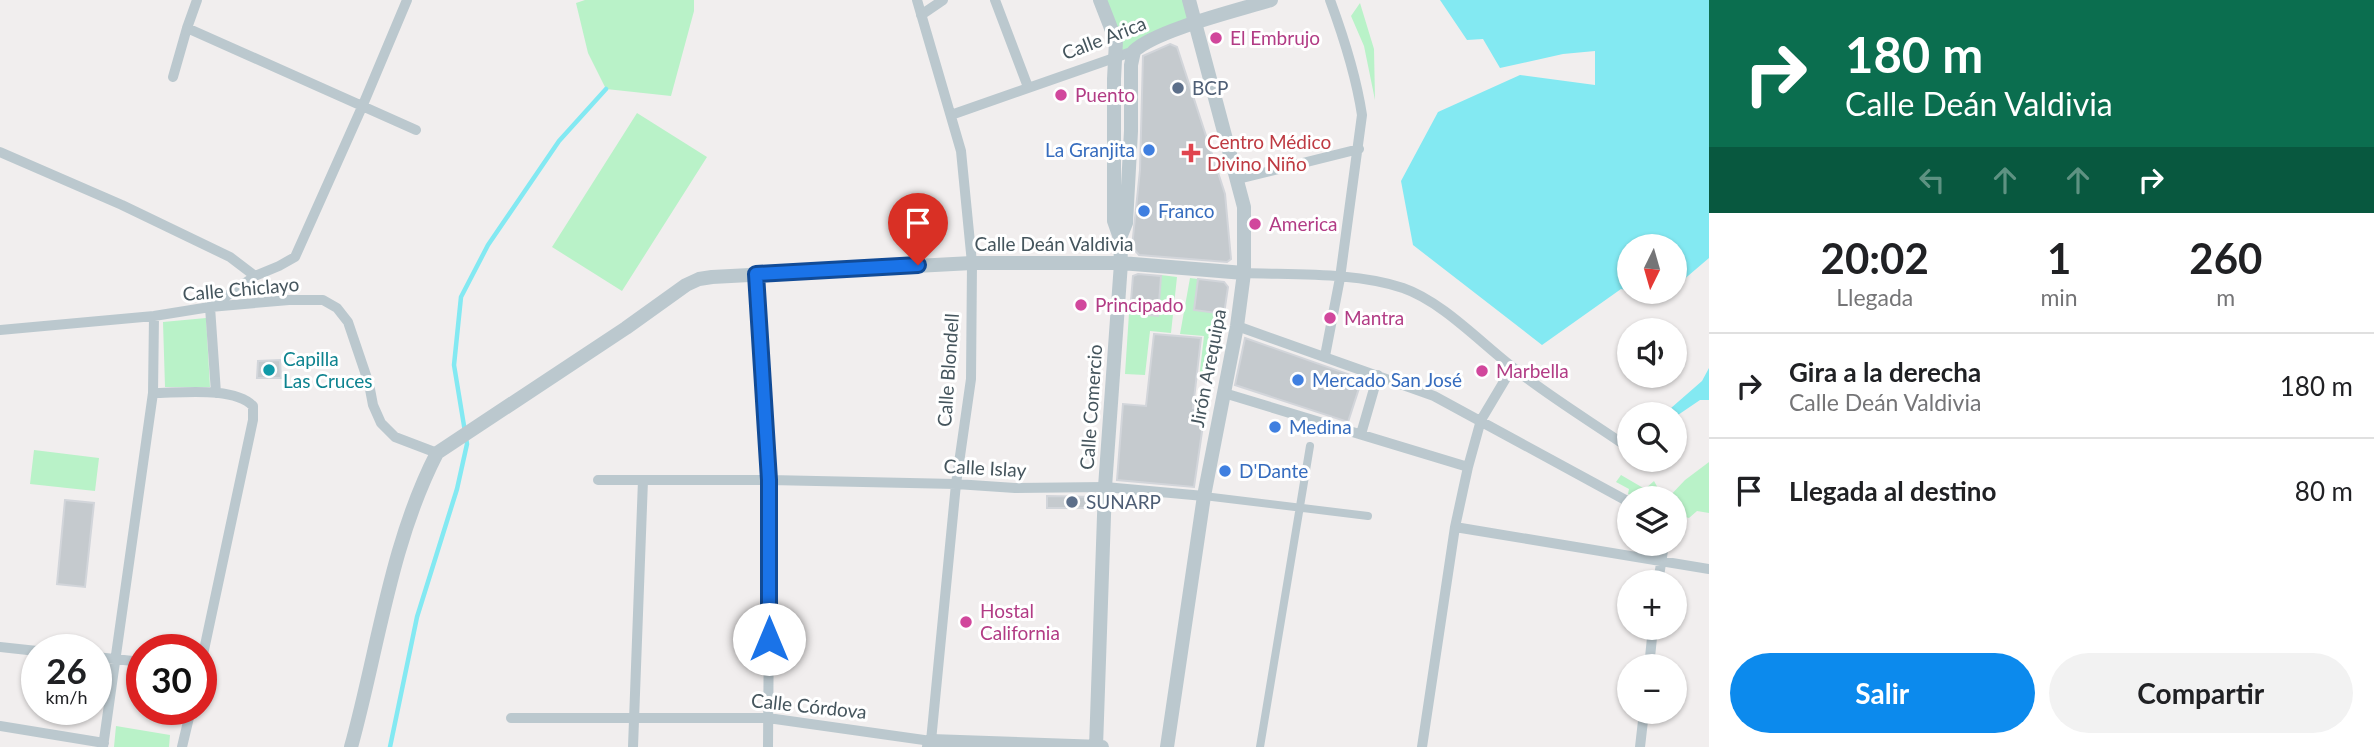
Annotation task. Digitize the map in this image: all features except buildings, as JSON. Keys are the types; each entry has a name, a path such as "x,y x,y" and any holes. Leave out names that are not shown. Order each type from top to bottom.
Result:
{"street":[{"path":"173,77 197,0"},
{"path":"216,393 210,307 255,276 279,267 295,257 407,0"},
{"name":"Calle Blondell","path":"917,0 961,151 972,263 971,379 956,484 930,744"},
{"path":"921,15 943,0"},
{"path":"995,0 1028,87"},
{"name":"Calle Comercio","path":"1096,747 1105,487 1121,263 1120,238 1114,221 1116,41 1100,0"},
{"name":"Jirón Arequipa","path":"1167,747 1204,496 1237,326 1244,273 1244,207 1189,0"},
{"name":"Calle Arica","path":"951,115 1134,51 1155,38 1195,23 1271,0"},
{"path":"1325,356 1340,278 1362,115 1346,44 1330,0"},
{"path":"187,28 416,130"},
{"name":"Calle Comercio","path":"1120,238 1126,223 1131,65 1134,51"},
{"path":"1238,179 1359,149"},
{"path":"0,152 122,205 230,257 255,276"},
{"name":"Calle Deán Valdivia","path":"437,453 698,279 972,263 1121,263 1383,282 1427,299 1512,368 1617,440"},
{"path":"756,274 769,480 768,747"},
{"name":"Calle Chiclayo","path":"0,330 154,316 210,307 304,299 323,300 337,308 348,322 381,423 395,437 437,453"},
{"path":"0,726 103,745 153,393 154,316"},
{"path":"1237,326 1434,396 1617,495"},
{"path":"1422,747 1455,527 1468,467 1481,420 1512,368"},
{"path":"1361,434 1378,375"},
{"path":"153,393 216,393 246,399 253,406 253,420 207,634"},
{"path":"1224,393 1468,467"},
{"path":"1261,747 1310,446"},
{"path":"351,747 399,552 421,485 437,453"},
{"name":"Calle Islay","path":"598,480 769,480 1015,488 1105,487 1300,506 1368,516"},
{"path":"633,747 643,480"},
{"path":"1455,527 1709,569"},
{"path":"1660,570 1662,556"},
{"path":"0,647 21,649"},
{"path":"112,659 126,660"},
{"name":"Calle Córdova","path":"511,718 768,718 930,744 1102,747"},
{"path":"1640,747 1643,724"},
{"path":"182,747 187,725"}],"green space":[{"path":"585,0 694,0 694,11 671,96 606,89 588,53 576,3"},
{"path":"1100,0 1189,0 1195,23 1117,55"},
{"path":"1360,3 1374,49 1375,100 1364,46 1351,16"},
{"path":"637,113 707,157 622,291 552,247"},
{"path":"1161,275 1177,277 1171,333 1150,331 1145,375 1125,374 1129,313 1157,315"},
{"path":"1190,278 1198,279 1194,310 1224,314 1211,380 1199,379 1204,336 1180,334"},
{"path":"206,318 210,387 165,387 163,322"},
{"path":"34,450 99,458 95,491 30,484"},
{"path":"1709,462 1709,513 1697,511 1687,517 1687,486 1679,486"},
{"path":"1621,475 1640,486 1623,486 1616,482"},
{"path":"116,726 170,735 169,747 114,747"}],"water":[{"path":"1440,0 1709,0 1709,258 1687,277 1687,234 1617,234 1617,292 1542,345 1413,245 1401,181 1438,112 1520,75 1595,85 1595,51 1563,54 1500,68 1483,39 1467,40"},
{"path":"1709,368 1709,400 1700,400 1687,409 1687,402 1678,402 1702,381"}],"waterway":[{"path":"390,747 417,617 457,489 467,444 454,365 461,297 488,245 559,141 606,89"}],"place":[{"name":"El Embrujo","path":"1216,38"},
{"name":"BCP","path":"1178,88"},
{"name":"Puento","path":"1061,95"},
{"name":"La Granjita","path":"1149,150"},
{"name":"Centro Médico Divino Niño","path":"1191,153"},
{"name":"Franco","path":"1144,211"},
{"name":"America","path":"1255,224"},
{"name":"Principado","path":"1081,305"},
{"name":"Mantra","path":"1330,318"},
{"name":"Capilla Las Cruces","path":"269,370"},
{"name":"Marbella","path":"1482,371"},
{"name":"Mercado San José","path":"1298,380"},
{"name":"Medina","path":"1275,427"},
{"name":"D'Dante","path":"1225,471"},
{"name":"SUNARP","path":"1072,502"},
{"name":"Hostal California","path":"966,622"}],"route":[{"path":"769,639 769,480 756,274 918,265"}]}
